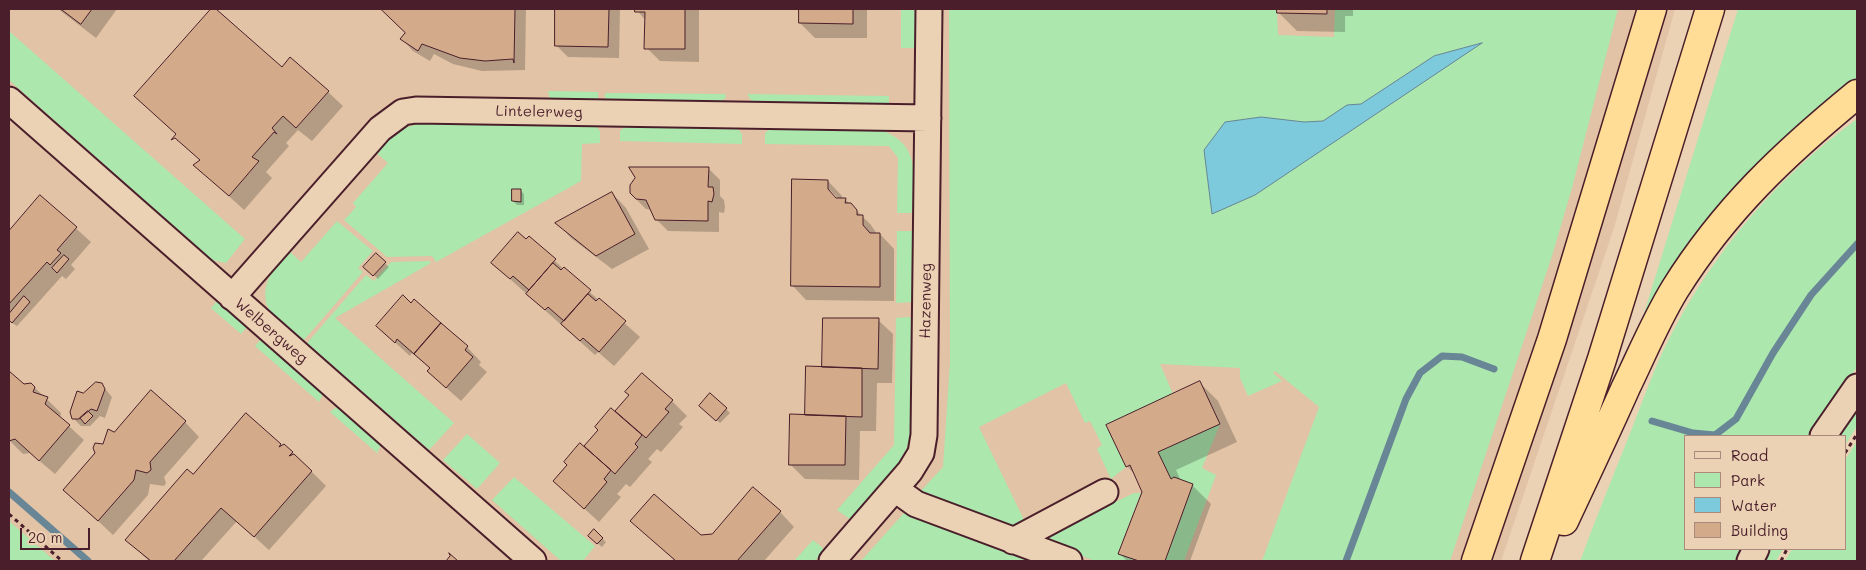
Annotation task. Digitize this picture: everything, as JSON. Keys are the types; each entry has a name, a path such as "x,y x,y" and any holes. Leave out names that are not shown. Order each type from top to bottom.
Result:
{"highway":[{"path":"1476,561 1552,340 1652,9"},
{"path":"1535,561 1602,359 1710,9"},
{"path":"1545,561 1674,290 1707,242 1741,200 1787,153 1857,94"}],"street":[{"name":"Hazenweg","path":"832,561 910,471 920,453 924,435 930,9"},
{"name":"Welbergweg","path":"9,100 533,561"},
{"name":"Lintelerweg","path":"232,297 380,128 403,112 416,110 928,118"},
{"path":"1824,435 1857,387"},
{"path":"895,488 916,504 1069,561"},
{"path":"1013,540 1105,492"}],"path":[{"path":"1846,450 1857,434"},
{"path":"9,514 62,561"},
{"path":"1781,561 1787,550"}],"shaded area":[{"path":"9,9 1675,9 1614,228 1501,561 9,561"}],"green space":[{"path":"901,9 916,9 916,46 914,48 901,48"},
{"path":"949,9 1277,9 1278,35 1334,37 1335,9 1618,9 1572,188 1552,256 1450,561 1262,561 1319,407 1275,371 1273,373 1282,381 1248,396 1240,378 1240,368 1160,364 1173,394 1106,425 1126,467 1111,479 1097,449 1102,445 1090,421 1085,423 1066,383 979,427 1025,522 1009,530 919,493 943,467 950,362","holes":["1480,44 1255,195 1212,214 1261,117 1291,121 1321,121 1343,109 1361,104 1434,56"]},
{"path":"1738,9 1857,9 1857,84 1637,336"},
{"path":"9,31 245,239 226,263 212,260 9,80"},
{"path":"548,91 598,92 598,101 550,100"},
{"path":"605,93 725,94 726,97 720,103 605,101"},
{"path":"747,94 889,96 889,103 877,105 753,103"},
{"path":"1857,119 1857,367 1810,435 1684,435 1684,550 1742,550 1737,561 1580,561 1650,381 1686,307 1727,246 1750,218 1801,165"},
{"path":"423,123 595,125 600,131 600,143 582,144 581,181 436,262 432,256 387,257 344,220 356,207 353,203 388,163 375,152 396,133"},
{"path":"626,126 737,128 742,134 742,144 620,141 620,131"},
{"path":"771,128 877,129 891,135 901,142 912,160 914,172 913,210 911,213 897,213 898,158 889,146 765,144 765,133"},
{"path":"337,221 373,251 358,268 363,272 304,340 273,316 266,298 268,281 276,265 288,250 301,262"},
{"path":"897,231 912,231 913,233 913,302 896,303"},
{"path":"429,261 431,263 335,318 454,423 429,450 307,343 366,275 374,281 391,262"},
{"path":"216,302 219,302 245,325 246,328 241,334 211,308"},
{"path":"909,317 912,320 910,439 902,461 851,520 837,510 894,445 896,318"},
{"path":"261,339 323,394 319,402 255,346"},
{"path":"338,406 381,445 377,453 330,412"},
{"path":"1857,406 1857,426 1846,443 1846,435 1837,435"},
{"path":"1220,424 1202,468 1216,475 1184,561 1165,561 1193,485 1174,477 1171,479 1158,452"},
{"path":"467,434 500,463 477,489 443,460"},
{"path":"1857,441 1857,561 1785,561 1791,550 1846,550 1846,458"},
{"path":"514,477 595,546 583,561 561,561 492,500"},
{"path":"1134,493 1141,493 1118,553 1139,561 1095,561 1038,539"},
{"path":"904,513 1028,561 861,561"},
{"path":"9,521 55,561 9,561"},
{"path":"813,540 823,548 815,561 794,561"},
{"path":"1769,550 1782,550 1776,561 1763,561"}],"water":[{"path":"1482,43 1255,195 1212,214 1204,150 1225,122 1261,117 1304,122 1323,121 1347,105 1361,104 1434,56"}],"building":[{"path":"61,9 92,9 81,24"},
{"path":"211,9 216,9 282,67 290,57 329,91 296,128 283,116 272,128 277,134 274,132 252,157 259,161 229,196 193,165 200,160 175,138 171,140 176,134 134,96"},
{"path":"381,9 515,9 514,63 513,59 485,61 460,58 422,44 418,51 400,39 405,33"},
{"path":"555,9 609,9 608,47 555,46"},
{"path":"635,9 685,9 685,49 644,49 645,12 635,12"},
{"path":"799,9 853,9 853,24 799,23"},
{"path":"1277,9 1327,9 1327,14 1277,13"},
{"path":"629,167 709,167 708,187 713,187 714,194 712,202 708,201 708,221 655,220 646,200 636,199 630,193 630,185 635,178"},
{"path":"792,179 828,180 828,189 836,198 846,198 845,203 851,203 857,210 857,215 863,215 863,225 870,233 880,233 880,287 791,286"},
{"path":"512,189 521,189 521,202 512,201"},
{"path":"612,192 635,234 596,256 555,223"},
{"path":"40,195 77,227 57,250 61,253 50,265 47,262 9,304 9,231"},
{"path":"518,232 526,239 529,236 556,259 529,290 513,276 510,279 491,263"},
{"path":"376,253 386,262 373,276 363,267"},
{"path":"64,255 69,259 57,273 52,268"},
{"path":"553,263 561,270 564,267 591,290 564,321 548,307 545,310 526,294"},
{"path":"588,294 596,301 599,298 626,321 599,352 583,338 580,341 561,324"},
{"path":"403,295 411,303 414,299 441,323 414,354 397,339 395,343 376,326"},
{"path":"24,296 30,302 12,323 9,320 9,314"},
{"path":"823,318 879,318 878,369 822,367"},
{"path":"441,323 468,346 465,350 473,357 446,388 427,371 430,368 414,354"},
{"path":"806,366 862,368 862,417 805,415"},
{"path":"9,371 24,384 31,383 35,387 33,392 48,397 45,404 70,425 39,461 15,439 9,441"},
{"path":"642,373 673,400 665,409 669,412 646,438 615,411 629,395 625,392"},
{"path":"1200,381 1220,424 1158,452 1171,479 1174,477 1193,484 1165,561 1139,561 1118,554 1142,492 1130,465 1126,467 1106,425"},
{"path":"96,382 102,383 105,389 97,411 91,409 79,419 72,419 70,412 77,391 83,393"},
{"path":"151,390 186,421 150,462 151,470 147,473 136,470 134,480 98,521 63,490 95,453 93,448 95,443 103,444 108,429 114,432"},
{"path":"710,393 727,408 716,421 699,406"},
{"path":"611,408 642,435 635,444 638,447 615,474 584,446 598,430 595,427"},
{"path":"88,411 93,416 85,424 80,418"},
{"path":"246,413 281,444 279,447 284,444 293,452 289,456 294,454 312,471 254,537 221,508 174,561 151,561 125,540 187,469 193,474"},
{"path":"790,414 846,416 845,465 789,465"},
{"path":"580,443 611,470 604,479 607,482 584,509 553,481 567,465 564,462"},
{"path":"753,487 781,511 737,561 676,561 630,521 654,494 701,535 712,534"},
{"path":"594,529 603,538 597,544 588,536"},
{"path":"449,553 458,561 446,561 450,556"}],"waterway":[{"path":"1652,421 1693,433 1715,435 1736,419 1773,353 1811,295 1857,244"},
{"path":"1346,561 1406,399 1420,373 1442,356 1462,357 1494,369"},
{"path":"9,492 88,561"}]}
